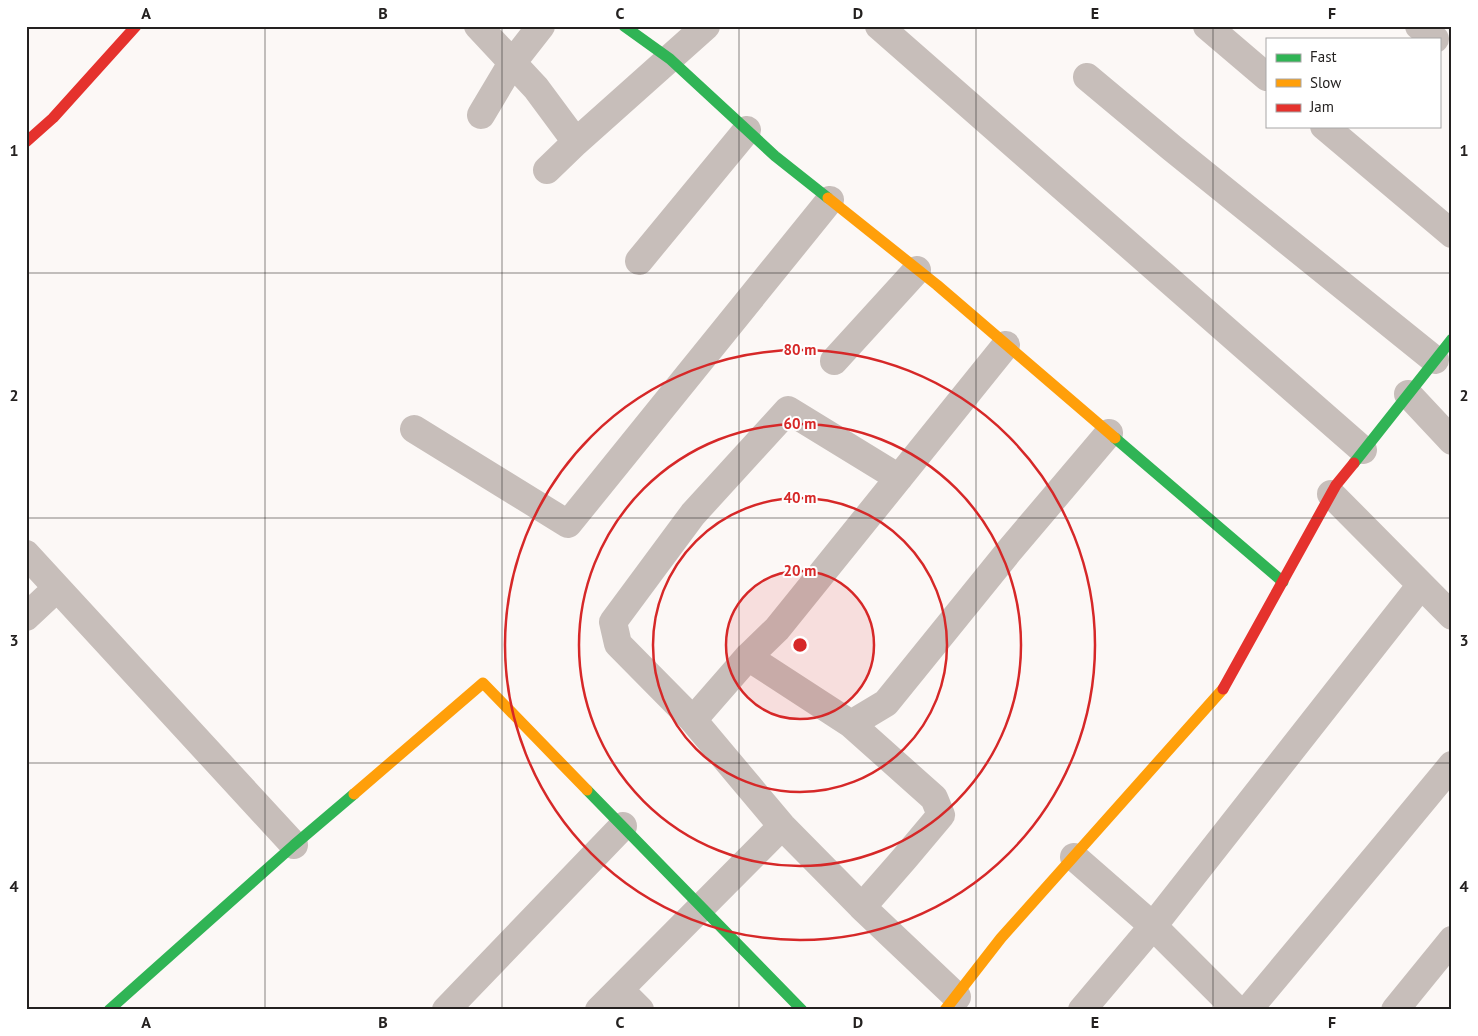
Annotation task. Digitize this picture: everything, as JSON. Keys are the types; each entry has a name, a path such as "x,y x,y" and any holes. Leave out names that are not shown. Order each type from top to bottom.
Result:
{"street":[{"path":"26,142 53,118 136,26"},
{"path":"478,26 536,88 576,142"},
{"path":"481,115 512,62 541,26"},
{"path":"624,26 670,58 775,156 917,270 1283,582"},
{"path":"547,170 706,26"},
{"path":"879,26 1363,450"},
{"path":"1207,26 1266,76"},
{"path":"1419,26 1434,38"},
{"path":"1440,43 1452,52"},
{"path":"1087,77 1435,360"},
{"path":"1326,128 1452,234"},
{"path":"639,261 747,130"},
{"path":"414,429 568,524 830,200"},
{"path":"834,361 917,270"},
{"path":"898,478 788,410 693,514 613,622 618,644 693,720 782,826 862,907 951,1003 1001,938 1225,687 1336,485 1452,338"},
{"path":"693,720 748,658 777,629 1006,345"},
{"path":"1408,394 1452,440"},
{"path":"851,724 886,703 1008,552 1109,433"},
{"path":"1331,494 1452,616"},
{"path":"26,554 294,845"},
{"path":"1082,1010 1153,926 1421,586"},
{"path":"26,617 57,588"},
{"path":"748,658 851,724 934,798 940,815 904,860 862,907"},
{"path":"110,1010 294,845 483,684 802,1010"},
{"path":"1248,1010 1452,765"},
{"path":"446,1010 623,826"},
{"path":"599,1010 782,826"},
{"path":"1074,856 1153,926 1237,1010"},
{"path":"1395,1010 1452,940"},
{"path":"620,990 640,1010"}],"traffic: fast":[{"path":"624,26 670,59 775,156 828,198"},
{"path":"1354,463 1452,339"},
{"path":"1115,438 1283,582"},
{"path":"587,790 802,1010"},
{"path":"109,1010 354,794"}],"traffic: slow":[{"path":"828,198 937,285 1115,438"},
{"path":"354,794 483,683 587,790"},
{"path":"945,1010 1001,938 1223,689"}],"traffic: jam":[{"path":"26,142 53,118 136,26"},
{"path":"1223,689 1336,485 1354,463"}]}
